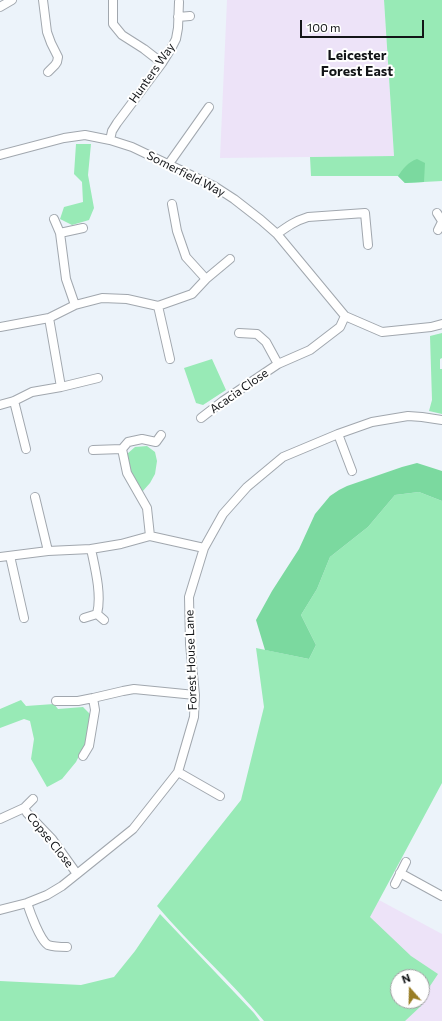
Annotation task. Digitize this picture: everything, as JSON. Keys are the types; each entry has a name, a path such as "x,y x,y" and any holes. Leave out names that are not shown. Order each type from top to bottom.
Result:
{"street":[{"path":"0,7 12,0"},
{"path":"43,0 47,32 58,58 58,62 48,72"},
{"path":"113,0 113,24 117,30 162,63"},
{"name":"Hunters Way","path":"110,140 112,131 117,122 162,63 172,47 176,39 178,28 179,2"},
{"path":"178,17 190,16"},
{"path":"168,165 209,107"},
{"name":"Somerfield Way","path":"0,155 64,138 85,135 110,140 132,147 214,186 234,199 277,234 346,316 382,332 431,327 442,324"},
{"path":"172,204 177,231 186,257 206,279"},
{"path":"277,234 291,224 308,217 365,213 368,245"},
{"path":"437,213 442,222 438,230"},
{"path":"54,219 60,233 66,279 75,305"},
{"path":"60,233 83,228"},
{"path":"0,327 49,318 75,305 102,298 127,300 158,306 192,294 206,279 230,259"},
{"path":"158,306 170,360"},
{"name":"Acacia Close","path":"201,418 223,400 278,364 310,350 340,327 346,316"},
{"path":"49,318 61,387"},
{"name":"Acacia Close","path":"238,333 257,334 266,342 278,364"},
{"path":"0,405 14,401 32,392 98,378"},
{"path":"14,401 26,449"},
{"name":"Forest House Lane","path":"0,910 27,903 47,895 62,886 132,829 178,772 194,717 195,695 190,644 189,597 204,548 223,514 247,487 283,457 338,434 372,422 408,416 442,420"},
{"path":"338,434 352,471"},
{"path":"93,450 122,449 128,442 142,438 156,442 161,435"},
{"path":"122,449 127,473 147,508 150,536"},
{"path":"35,497 48,551"},
{"path":"0,557 121,544 150,536 204,548"},
{"path":"91,548 99,595 97,614"},
{"path":"10,556 24,618"},
{"path":"84,618 97,614"},
{"path":"97,614 104,620"},
{"path":"56,701 78,701 134,689 195,695"},
{"path":"83,756 89,746 95,710 93,698"},
{"path":"178,772 220,796"},
{"path":"24,808 33,799"},
{"name":"Copse Close","path":"0,819 24,808 52,839 77,874"},
{"path":"395,884 406,862"},
{"path":"400,873 442,896"},
{"path":"27,903 46,944 67,947"}],"shaded area":[{"path":"227,0 384,0 394,156 220,158"},
{"path":"379,900 442,934 442,1021 313,1021"}],"green space":[{"path":"384,0 442,0 442,181 405,183 398,176 311,176 310,157 394,156"},
{"path":"76,144 91,144 88,175 94,208 89,220 72,225 60,219 64,207 83,202 82,182 74,174"},
{"path":"417,159 425,163 424,182 405,183 398,176 408,164"},
{"path":"442,333 442,358 440,359 440,369 442,369 442,414 429,411 432,400 430,336"},
{"path":"212,359 226,390 203,405 196,403 184,368"},
{"path":"147,446 155,452 157,461 155,474 150,483 142,492 140,491 128,466 127,454 135,447"},
{"path":"417,463 442,471 442,501 419,492 395,495 368,527 330,557 317,589 301,615 316,645 309,659 265,650 256,620 272,591 299,549 315,514 330,496 347,486"},
{"path":"419,492 442,501 442,783 370,917 411,956 438,974 430,986 430,969 390,969 390,1009 418,1009 405,1021 264,1021 157,906 241,800 264,707 256,648 309,659 316,645 301,615 317,589 330,557 368,527 395,495"},
{"path":"21,700 26,706 54,704 58,709 83,707 92,716 91,732 76,762 62,779 47,787 31,759 34,739 30,721 24,719 0,728 0,709"},
{"path":"160,914 260,1021 0,1021 0,981 81,985 114,977 135,951"}],"district":[{"name":"Leicester Forest East","path":"357,64"}]}
